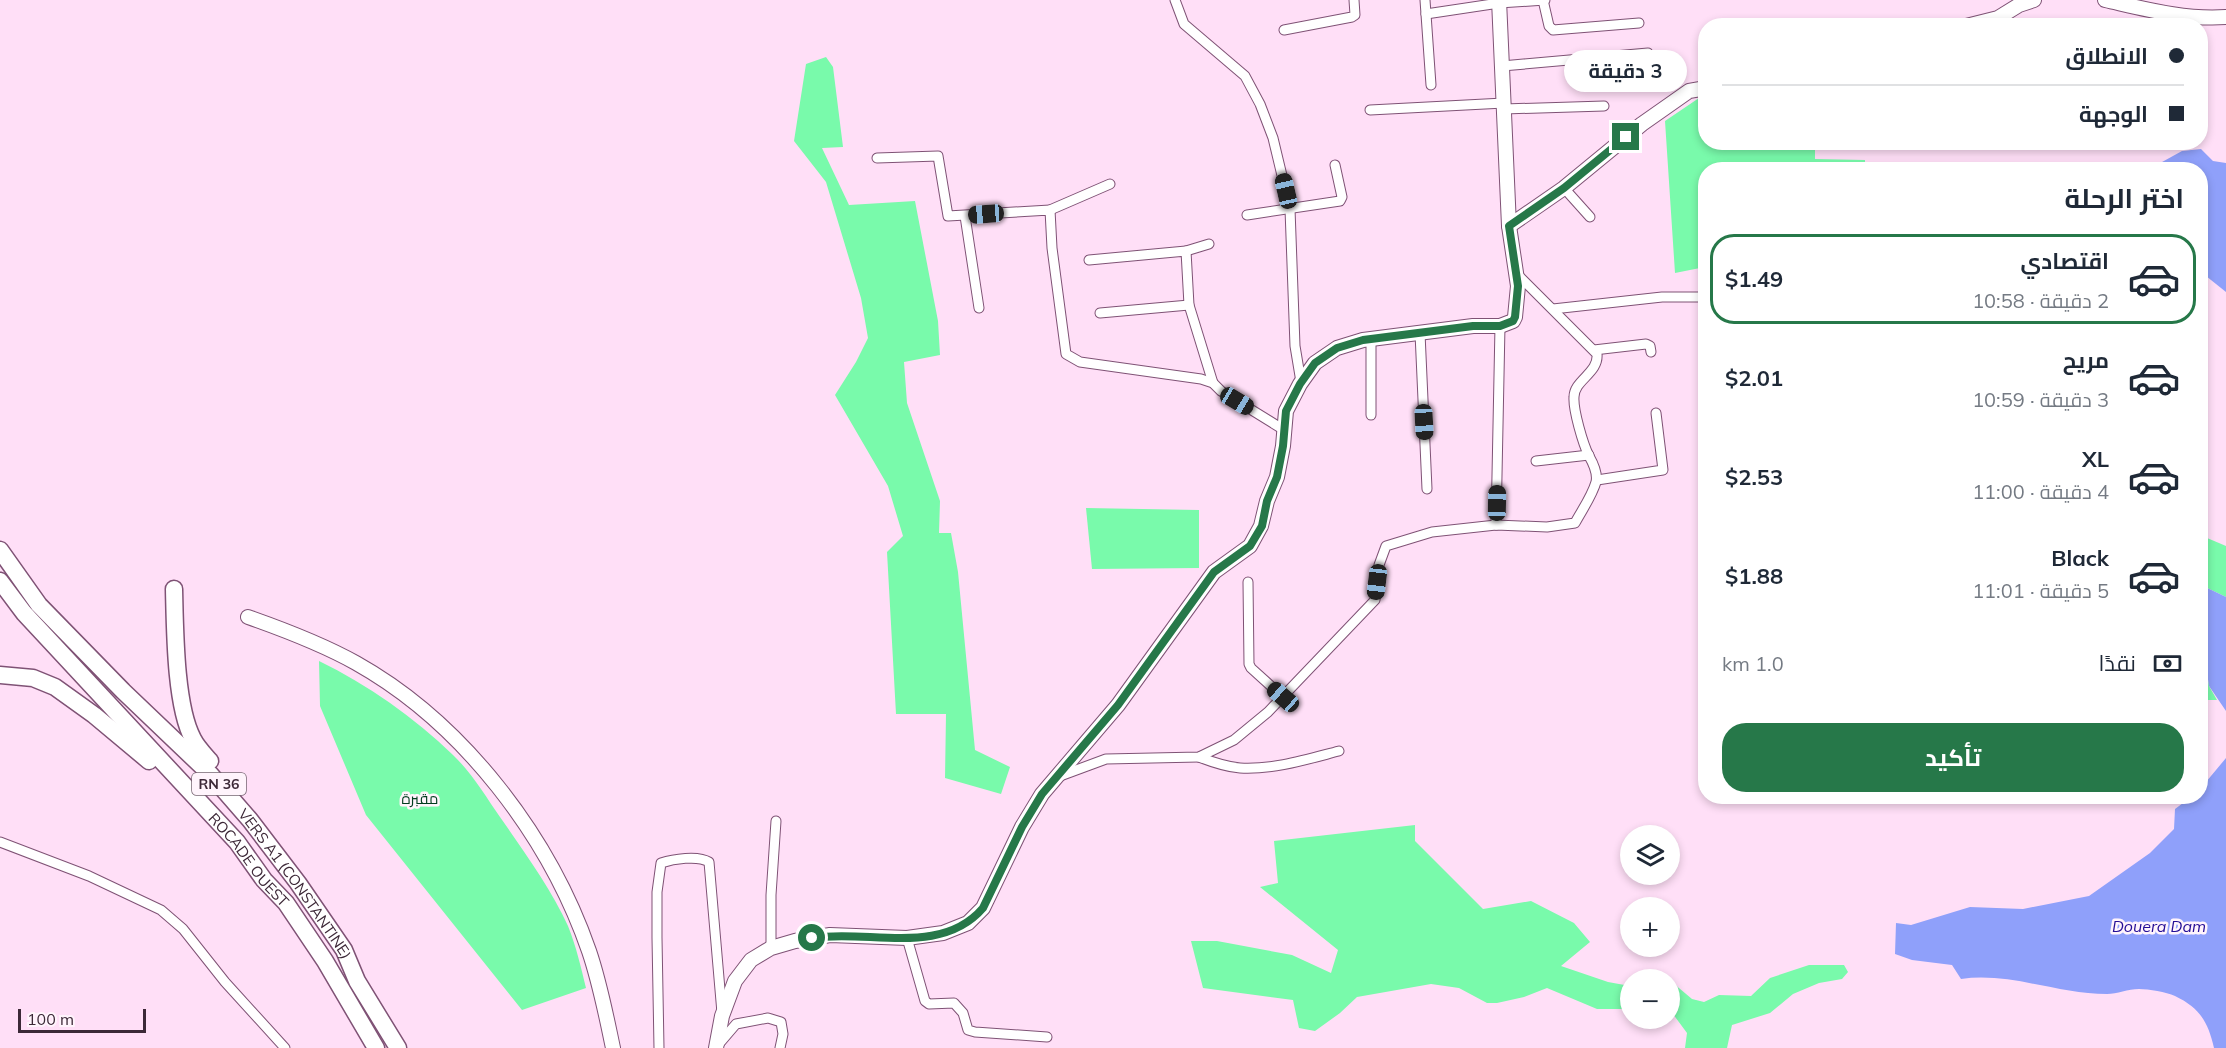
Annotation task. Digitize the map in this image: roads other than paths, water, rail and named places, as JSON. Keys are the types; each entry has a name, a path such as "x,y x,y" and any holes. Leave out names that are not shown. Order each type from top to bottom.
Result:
{"highway":[{"name":"VERS A1 (CONSTANTINE)","path":"0,550 39,605 218,782 250,820 344,950 357,981 398,1048"},
{"name":"ROCADE OUEST","path":"0,581 31,621 237,842 264,880 286,903 325,961 376,1048"},
{"path":"174,589 180,685 188,726 194,741 241,794 299,867 306,877 324,922"},
{"path":"0,675 33,678 55,687 94,715 196,799"}],"street":[{"path":"1175,0 1185,24 1245,76 1260,104 1273,138 1290,209 1295,346 1301,382"},
{"path":"1284,30 1352,17 1355,15 1354,0"},
{"path":"1425,0 1431,85"},
{"path":"1426,14 1499,2 1544,0 1549,26 1553,30 1639,23"},
{"path":"1998,18 2019,5 2034,0"},
{"path":"2105,0 2197,18"},
{"path":"717,1048 722,1016 735,981 751,960 771,948 830,935 907,938 956,929 975,917 983,908 1022,827 1042,794 1118,705 1214,572 1250,546 1262,526 1267,501 1277,477 1286,411 1301,382 1315,363 1337,348 1371,339 1473,326 1500,326 1513,321 1518,286 1509,226 1499,2"},
{"path":"2208,19 2226,18"},
{"path":"1502,66 1648,52"},
{"path":"1509,226 1564,188 1651,118 1689,91 1698,89"},
{"path":"1370,110 1604,106"},
{"path":"877,158 938,156 948,216 1050,210 1110,184"},
{"path":"1247,215 1340,201 1342,198 1335,165"},
{"path":"1564,188 1590,217"},
{"path":"1050,210 1052,248 1066,354 1080,362 1201,379 1213,383 1221,391 1284,430"},
{"path":"965,216 979,308"},
{"path":"1089,260 1186,251 1209,244"},
{"path":"1186,251 1189,304 1213,383"},
{"path":"1199,757 1234,740 1283,697 1375,600 1379,565 1386,546 1432,532 1496,525 1547,527 1575,523 1597,480 1593,462 1588,455 1574,396 1597,363 1594,350 1516,273"},
{"path":"1553,309 1662,297 1698,297"},
{"path":"1100,313 1189,304"},
{"path":"1496,525 1500,326"},
{"path":"1419,333 1427,489"},
{"path":"1371,339 1371,415"},
{"path":"1594,350 1646,344 1650,346 1651,352"},
{"path":"1597,480 1663,470 1656,413"},
{"path":"1536,461 1588,455"},
{"path":"1248,582 1249,664 1283,697"},
{"path":"248,617 358,664 427,714 463,746 488,775 520,817 553,870 572,910 600,988 613,1048"},
{"path":"1055,778 1106,759 1199,757 1221,765 1241,768 1294,762 1339,751"},
{"path":"771,948 771,895 776,821"},
{"path":"0,842 89,876 161,910 183,929 225,982 285,1048"},
{"path":"659,1048 657,938 658,883 661,863 694,858 709,862 722,1016"},
{"path":"907,938 925,1001 928,1004 954,1003 963,1012 968,1030 1047,1038"},
{"path":"717,1048 736,1024 768,1018 781,1022 783,1034 780,1048"}],"water":[{"path":"2202,150 2213,161 2226,163 2226,292 2208,278 2208,162 2162,162 2182,151"},
{"path":"2208,588 2226,597 2226,711 2209,686"},
{"name":"Douera Dam","path":"2226,758 2226,1048 2214,1048 2206,1023 2197,1011 2184,1001 2167,993 2139,989 2111,994 2089,993 1998,978 1961,979 1952,965 1912,960 1895,954 1896,923 1911,925 1970,907 2023,909 2089,896 2150,853 2174,829 2175,809 2182,804 2208,804 2208,780"}],"park label":[{"name":"مقبرة","path":"420,798"}]}
